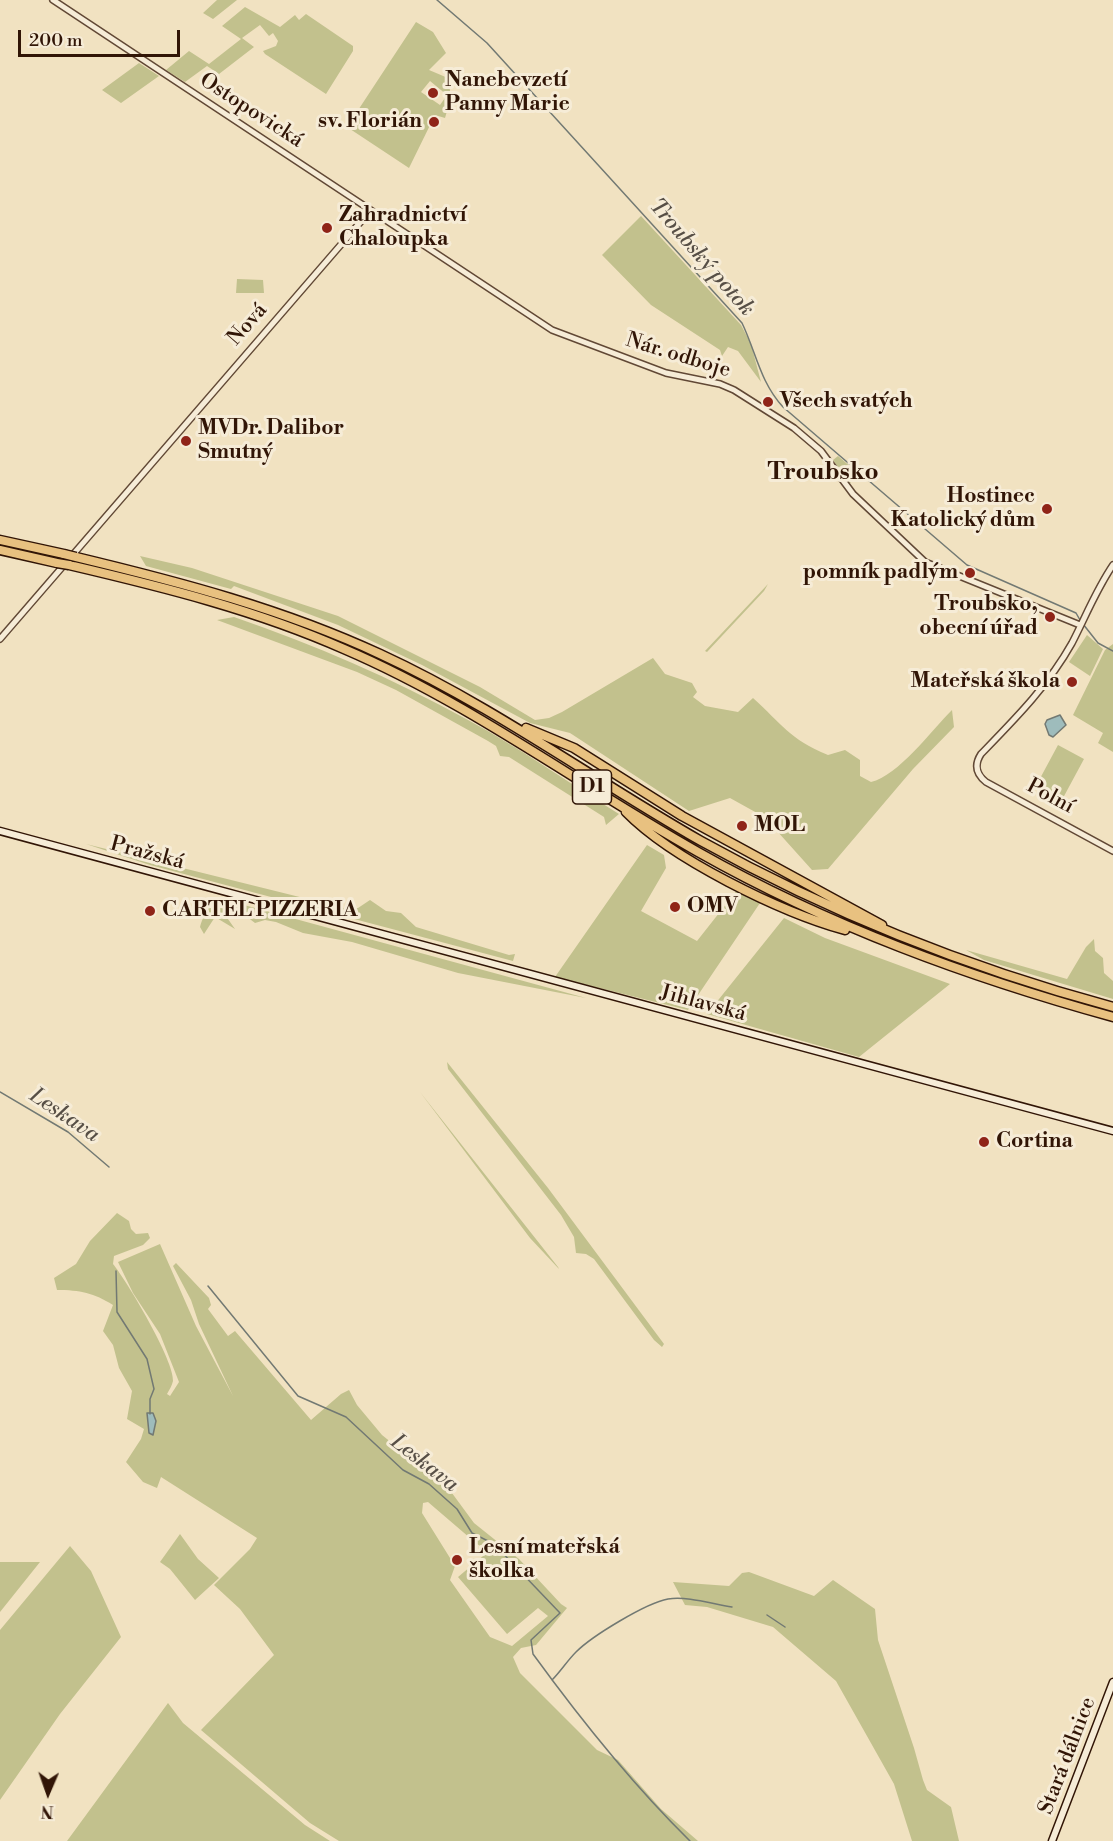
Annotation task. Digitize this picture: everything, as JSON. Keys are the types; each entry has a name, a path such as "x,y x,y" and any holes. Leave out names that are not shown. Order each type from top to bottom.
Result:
{"highway":[{"name":"D1","path":"0,540 213,601 342,648 469,712 617,803 744,877 805,908 875,938 990,981 1113,1017"},
{"name":"D1","path":"0,550 57,563 69,559 216,593 303,622 381,654 485,708 701,840 812,899 905,939 991,971 1113,1007"},
{"path":"485,708 574,748 682,816 905,939"}],"main road":[{"name":"Pražská","path":"0,831 285,908"},
{"name":"Jihlavská","path":"285,908 1113,1131"},
{"name":"Stará dálnice","path":"1052,1841 1113,1682"}],"street":[{"name":"Ostopovická","path":"53,0 370,211"},
{"name":"Nová","path":"0,639 370,211"},
{"name":"Nár. odboje","path":"370,211 552,330 666,373 720,384 734,390 815,444 853,494 925,562 1082,621"},
{"path":"1082,621 1094,594 1113,565"},
{"name":"Polní","path":"1082,621 1039,694 981,754 976,768 986,782 1113,851"}],"shaded area":[{"path":"217,0 237,0 213,19 203,13"},
{"path":"245,7 280,27 295,15 299,20 306,14 353,46 353,51 326,94 265,54 263,51 276,46 278,41 273,33 269,36 260,25 242,38 254,47 219,74 207,66 185,82 166,70 189,51 209,64 241,39 222,26"},
{"path":"416,22 433,32 446,53 429,70 448,78 451,97 445,118 435,115 409,168 347,127","holes":["430,81 447,95 440,105 421,92"]},
{"path":"139,63 159,76 121,103 102,90"},
{"path":"641,216 741,325 751,344 761,382 738,351 728,347 722,356 720,350 651,305 602,255"},
{"path":"237,279 263,280 264,293 236,293"},
{"path":"838,456 859,474 849,484 833,460"},
{"path":"140,556 192,568 338,616 480,687 535,720 549,718 562,712 653,658 665,674 692,683 697,692 693,697 705,706 738,712 753,698 804,743 828,755 845,750 860,760 860,776 871,782 881,778 903,762 952,710 954,727 913,769 828,869 812,870 777,831 775,823 730,798 689,811 570,733 530,723 422,665 338,625 234,586 231,589 146,566"},
{"path":"768,584 707,652 705,651"},
{"path":"234,617 353,663 411,690 506,742 619,814 606,825 604,817 509,757 500,756 496,746 396,690 357,672 217,620"},
{"path":"1087,635 1103,649 1090,676 1069,662"},
{"path":"1113,644 1113,752 1098,743 1103,733 1073,715 1105,650"},
{"path":"1058,745 1084,759 1063,798 1037,784"},
{"path":"86,844 348,909 358,908 370,900 386,911 401,913 416,927 509,955 515,954 513,961 150,865"},
{"path":"647,845 664,855 666,868 641,911 697,941 738,889 760,903 688,1010 555,977"},
{"path":"222,899 586,998 458,973 352,942 303,933 276,922 265,920 255,923 242,913 228,909 223,912 235,929 215,917 204,934 200,927 205,914 214,903"},
{"path":"784,918 825,938 950,984 859,1057 707,1014"},
{"path":"1094,939 1095,951 1103,958 1104,973 1113,981 1113,999 984,960 966,950 1067,979 1086,947"},
{"path":"447,1062 548,1188 664,1344 662,1347 654,1340 594,1259 586,1254 576,1253 574,1237 561,1215 448,1069"},
{"path":"420,1092 558,1267 559,1269 530,1238"},
{"path":"117,1213 129,1221 131,1229 136,1234 148,1233 150,1238 143,1245 114,1256 113,1264 139,1303 159,1340 172,1371 173,1381 167,1394 170,1396 179,1382 160,1334 133,1293 118,1262 160,1244 196,1326 233,1396 199,1324 191,1300 173,1266 176,1263 209,1298 211,1305 208,1309 228,1336 235,1331 311,1420 341,1394 349,1390 357,1405 382,1435 449,1489 474,1523 519,1559 567,1608 536,1645 521,1648 513,1657 520,1673 597,1750 618,1760 661,1809 698,1841 339,1841 310,1823 201,1730 274,1655 240,1609 214,1585 250,1549 257,1538 161,1477 157,1488 143,1482 126,1462 141,1439 144,1429 127,1419 132,1391 119,1368 113,1345 103,1331 113,1305 86,1293 57,1290 54,1278 76,1264 90,1241","holes":["428,1502 477,1544 489,1551 458,1577 507,1634 538,1608 548,1616 512,1646 490,1637 450,1580 455,1566 422,1513 423,1503"]},
{"path":"180,1534 198,1559 219,1578 195,1600 170,1569 160,1562"},
{"path":"70,1546 91,1571 121,1637 60,1714 0,1800 0,1630"},
{"path":"0,1562 40,1562 0,1612"},
{"path":"749,1572 814,1596 833,1580 875,1609 878,1640 923,1780 927,1790 951,1807 959,1841 912,1841 894,1784 836,1681 773,1627 707,1607 685,1605 673,1582 729,1586 742,1573"},
{"path":"168,1703 183,1723 305,1825 330,1841 67,1841"}],"water":[{"path":"1060,715 1066,725 1053,737 1049,735 1045,724 1047,720"},
{"path":"147,1413 153,1413 156,1421 153,1435 149,1433"}],"waterway":[{"name":"Troubský potok","path":"437,0 487,43 742,323 764,377 783,407 967,565 1076,613 1080,620"},
{"name":"Troubský potok","path":"1083,624 1098,643 1113,651"},
{"name":"Leskava","path":"0,1092 68,1132 109,1167"},
{"path":"116,1271 117,1312 147,1359 154,1389 150,1399 150,1414"},
{"name":"Leskava","path":"208,1286 298,1396 346,1417 403,1470 429,1484 457,1509 472,1533 494,1544 560,1613 531,1640 533,1654 607,1750 647,1797 690,1841"},
{"path":"552,1680 576,1652 594,1638 633,1613 658,1602 668,1599 684,1599 732,1607"},
{"path":"767,1615 785,1627"}],"place":[{"name":"Nanebevzetí Panny Marie","path":"433,93"},
{"name":"sv. Florián","path":"434,122"},
{"name":"Zahradnictví Chaloupka","path":"327,228"},
{"name":"Všech svatých","path":"768,402"},
{"name":"MVDr. Dalibor Smutný","path":"186,441"},
{"name":"Hostinec Katolický dům","path":"1047,509"},
{"name":"pomník padlým","path":"970,573"},
{"name":"Troubsko, obecní úřad","path":"1050,617"},
{"name":"Mateřská škola","path":"1072,682"},
{"name":"MOL","path":"742,826"},
{"name":"OMV","path":"675,907"},
{"name":"CARTEL PIZZERIA","path":"150,911"},
{"name":"Cortina","path":"984,1142"},
{"name":"Lesní mateřská školka","path":"457,1560"}],"district":[{"name":"Troubsko","path":"823,473"}]}
